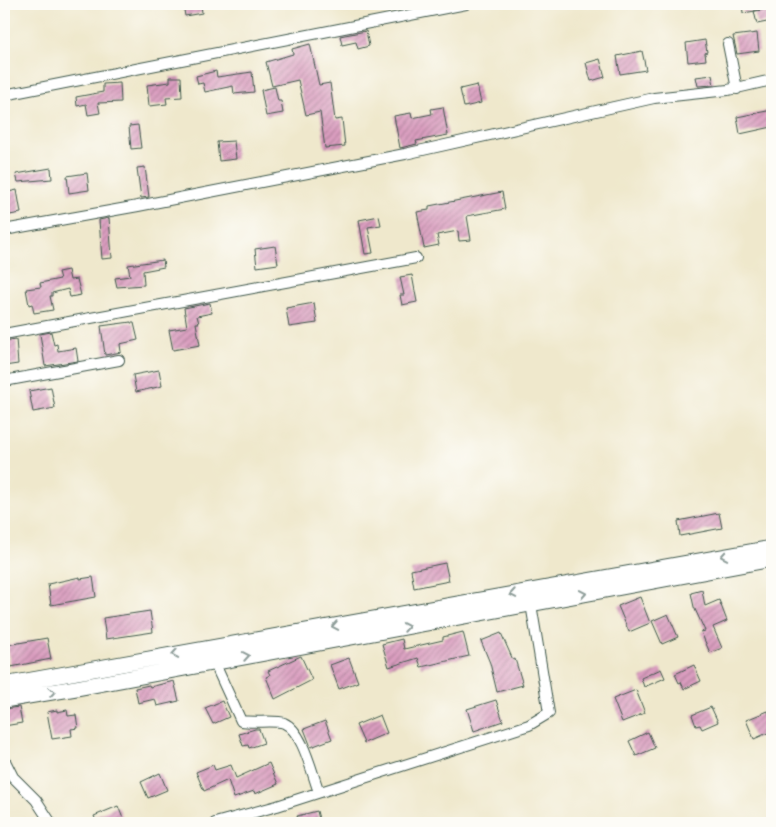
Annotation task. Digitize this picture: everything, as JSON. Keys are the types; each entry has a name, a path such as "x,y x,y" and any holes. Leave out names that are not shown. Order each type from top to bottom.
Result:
{"main road":[{"path":"4,700 531,604 545,595 772,548"},
{"path":"4,685 772,559"}],"street":[{"path":"4,95 466,4"},
{"path":"728,44 737,88"},
{"path":"4,230 405,154 654,98 737,88 772,80"},
{"path":"4,334 416,258"},
{"path":"4,382 120,360"},
{"path":"215,823 529,725 549,713 531,604"},
{"path":"214,662 241,721 251,723 283,722 292,729 301,743 319,792"},
{"path":"4,759 13,777 36,800 51,823"}],"building":[{"path":"183,4 201,5 202,13 185,16"},
{"path":"742,4 767,4 767,9 743,13"},
{"path":"772,8 772,21 757,24 754,11"},
{"path":"366,31 369,46 358,49 356,42 342,45 340,36"},
{"path":"757,33 759,51 737,54 733,36"},
{"path":"705,40 706,60 688,62 686,43"},
{"path":"310,44 319,85 330,83 335,120 342,119 345,146 325,148 320,112 306,115 298,80 272,86 266,62 293,54 292,49"},
{"path":"642,51 646,70 620,74 617,56"},
{"path":"600,59 605,77 591,81 586,63"},
{"path":"216,71 217,77 252,72 254,92 234,94 233,86 205,92 203,83 198,84 196,76"},
{"path":"712,75 714,85 698,86 696,77"},
{"path":"170,77 181,77 182,97 166,98 167,104 149,106 147,85 170,82"},
{"path":"120,83 121,102 98,103 100,113 88,115 86,104 77,106 76,97 103,92 103,84"},
{"path":"477,85 481,103 464,107 460,89"},
{"path":"275,87 278,101 281,101 283,113 266,116 261,90"},
{"path":"443,107 448,135 416,141 417,144 400,148 394,116 411,113 412,118 432,114 431,109"},
{"path":"772,110 772,127 740,134 737,117"},
{"path":"138,125 141,148 131,149 129,126"},
{"path":"234,141 236,159 219,161 217,142"},
{"path":"145,167 149,197 141,198 137,168"},
{"path":"51,168 52,179 18,182 16,174"},
{"path":"87,173 89,190 69,193 67,176"},
{"path":"17,190 21,213 4,216 4,193"},
{"path":"502,192 505,209 467,216 471,240 459,241 458,231 437,235 439,245 424,248 417,212 429,210 429,206"},
{"path":"379,216 381,225 368,227 373,253 365,254 359,220"},
{"path":"109,218 112,258 102,259 99,220"},
{"path":"275,246 278,264 257,267 255,249"},
{"path":"163,260 164,267 143,271 144,285 117,287 115,278 130,276 128,265"},
{"path":"68,270 70,280 77,279 81,295 70,297 68,289 52,293 52,296 50,296 53,310 34,313 32,304 29,305 26,289 41,287 40,283 60,279 58,272"},
{"path":"412,275 417,302 402,305 400,295 404,295 400,277"},
{"path":"210,303 212,313 197,316 199,323 196,323 200,345 173,350 169,330 187,327 184,308"},
{"path":"314,303 317,323 289,327 286,308"},
{"path":"134,323 138,340 120,344 121,352 105,355 101,326"},
{"path":"51,332 54,345 57,344 58,351 76,348 78,361 45,366 40,334"},
{"path":"16,339 18,364 4,366 4,341"},
{"path":"159,370 162,386 136,392 133,375"},
{"path":"51,387 55,408 33,412 29,391"},
{"path":"719,513 722,528 680,536 678,521"},
{"path":"445,563 449,581 414,588 411,570"},
{"path":"80,577 80,579 93,577 96,597 51,605 48,584"},
{"path":"702,590 705,606 719,600 727,621 713,627 722,648 710,653 701,632 705,631 694,607 691,593"},
{"path":"640,597 650,623 629,632 618,606"},
{"path":"150,611 153,632 106,639 103,618"},
{"path":"668,614 678,637 662,644 652,621"},
{"path":"463,632 469,656 421,667 418,658 389,667 382,644 402,639 404,649 443,640 443,637"},
{"path":"501,633 513,660 515,659 523,685 497,692 490,663 481,641"},
{"path":"47,638 51,659 11,667 7,645"},
{"path":"301,656 312,680 275,699 266,677 270,675 268,671"},
{"path":"349,658 358,682 339,689 330,665"},
{"path":"694,665 701,681 684,689 675,674"},
{"path":"661,669 665,678 644,687 641,678"},
{"path":"174,681 179,701 157,706 155,699 138,703 135,688 149,685 150,687"},
{"path":"636,690 645,713 622,722 613,699"},
{"path":"496,700 503,721 474,731 467,709"},
{"path":"222,701 229,717 213,724 205,708"},
{"path":"19,707 22,723 4,726 4,709"},
{"path":"711,707 718,722 702,729 700,725 696,726 692,715"},
{"path":"57,710 57,712 67,710 68,716 76,715 78,728 71,729 72,736 52,739 47,712"},
{"path":"768,711 772,721 772,731 754,739 746,720"},
{"path":"380,715 387,733 364,743 356,725"},
{"path":"325,721 332,739 311,747 304,729"},
{"path":"259,729 264,743 249,748 248,745 243,746 239,734"},
{"path":"648,732 655,748 636,756 629,741"},
{"path":"269,763 278,784 255,794 254,791 234,798 228,780 204,791 196,772 213,765 215,770 231,765 236,778"},
{"path":"160,773 167,790 148,798 141,782"},
{"path":"118,806 124,821 118,823 97,823 94,816"},
{"path":"317,811 320,823 299,823 297,816"}]}
